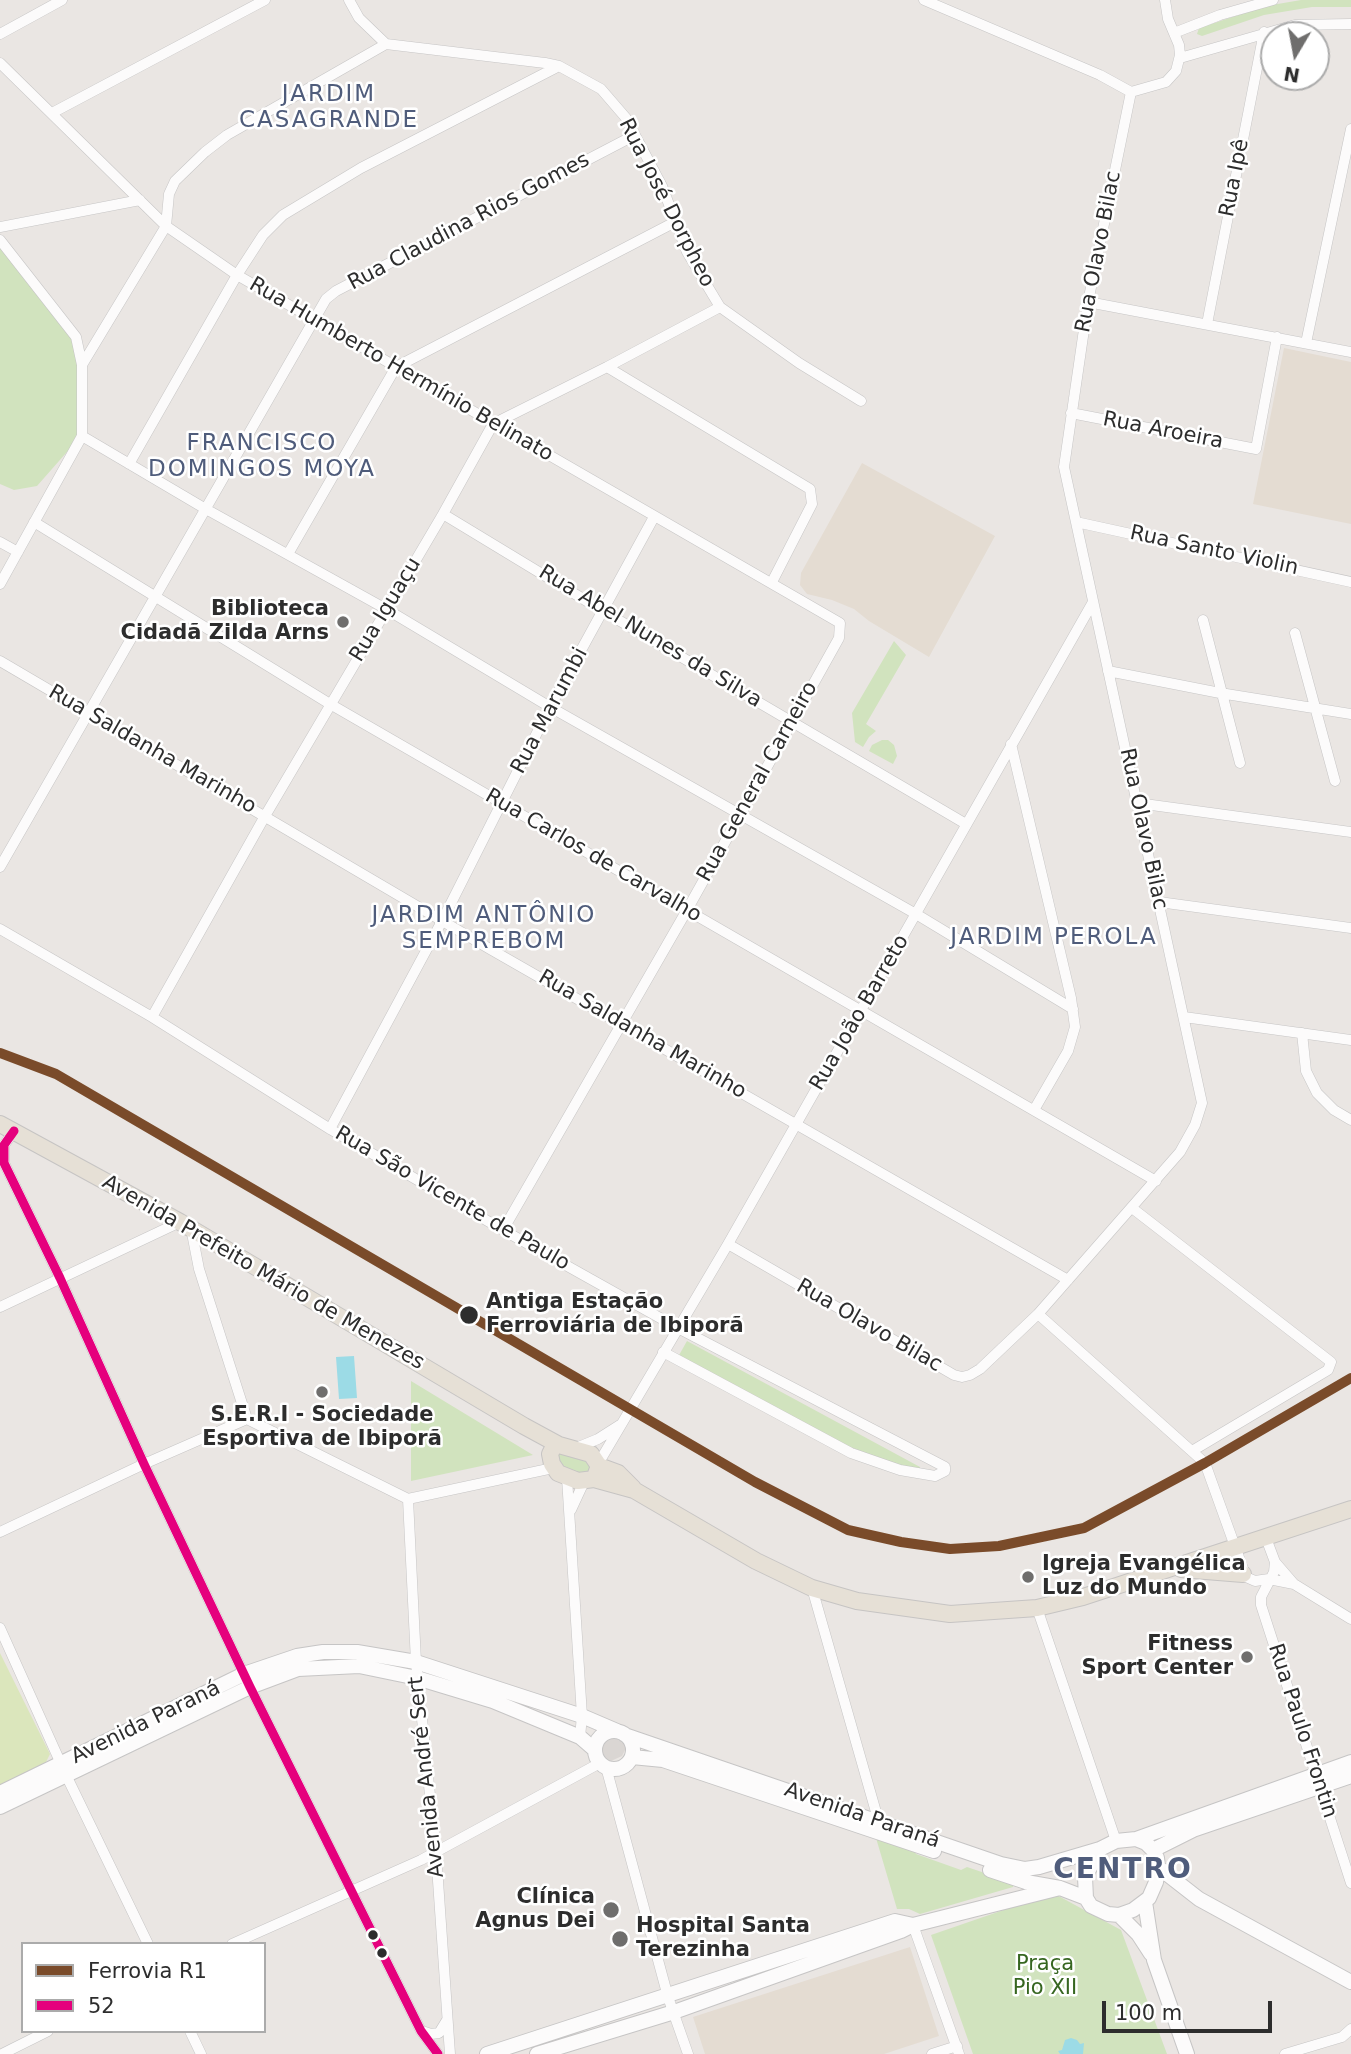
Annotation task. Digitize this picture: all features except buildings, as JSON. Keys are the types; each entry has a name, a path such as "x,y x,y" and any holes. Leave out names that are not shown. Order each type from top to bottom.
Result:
{"main road":[{"name":"Avenida Prefeito Mário de Menezes","path":"7,1128 186,1225 524,1426 554,1456"},
{"path":"594,1473 591,1454 576,1448 554,1456 567,1478 594,1473 634,1490 756,1561 812,1588 857,1601 950,1614 1037,1608 1083,1597 1351,1509"},
{"path":"1172,1569 1243,1574"},
{"name":"Avenida Paraná","path":"0,1807 64,1770 297,1656 323,1652 357,1652 416,1662 496,1695 580,1737 600,1760"},
{"name":"Avenida Paraná","path":"247,1681 298,1669 359,1666 582,1716 783,1794 1026,1882 1060,1888 1086,1898"},
{"path":"621,1733 632,1743 632,1757 623,1767 615,1769 600,1760 597,1741 604,1734 621,1733"},
{"name":"Avenida Paraná","path":"632,1757 663,1760 783,1794"},
{"path":"1153,1850 1193,1830 1318,1780 1351,1762"},
{"name":"Avenida Paraná","path":"0,1793 64,1770"},
{"path":"1199,1899 1170,1889 1149,1896 1133,1910 1119,1915 1099,1911 1086,1898 1085,1877 1100,1849 1116,1841 1136,1839 1318,1780 1351,1776"},
{"name":"Avenida Paraná","path":"881,1828 984,1860 1025,1869 1057,1863 1100,1849"},
{"path":"1136,1839 1146,1843 1157,1858 1158,1867 1149,1896 1154,1960"},
{"path":"1158,1867 1199,1899 1351,1982"},
{"path":"537,2054 674,2012 764,1972 895,1922 914,1924 1060,1888"},
{"path":"1119,1915 1138,1934 1154,1960 1187,2054"},
{"path":"487,2054 668,1997 764,1972"},
{"path":"553,2033 558,2048"}],"street":[{"path":"0,34 62,0"},
{"path":"52,113 265,0"},
{"path":"82,365 166,226 171,188 175,181 216,143 271,108 386,44 359,18 349,0"},
{"path":"924,0 1100,75 1132,92 1166,82 1176,71 1180,58 1179,45 1166,12 1165,0"},
{"path":"1174,33 1220,15 1273,0"},
{"path":"1330,24 1351,24"},
{"path":"1180,58 1260,33"},
{"name":"Rua José Dorpheo","path":"386,44 450,50 559,66 601,89 626,118 662,186 698,272 720,307 799,363 861,401"},
{"name":"Rua Ipê","path":"1207,324 1260,52"},
{"name":"Rua Humberto Hermínio Belinato","path":"0,64 166,226 237,275 841,623"},
{"path":"129,464 237,275 263,235 283,215 361,168 559,66"},
{"name":"Rua Olavo Bilac","path":"728,1244 947,1371 962,1377 980,1370 1038,1314 1156,1181 1180,1152 1195,1125 1202,1103 1065,467 1088,302 1132,92"},
{"path":"1306,343 1351,129"},
{"name":"Rua Claudina Rios Gomes","path":"0,867 326,299 336,291 635,135"},
{"path":"0,228 140,200"},
{"path":"288,554 396,368 675,222"},
{"path":"0,240 76,337 82,365 82,436 0,584"},
{"path":"1088,302 1351,352"},
{"path":"492,424 720,307"},
{"name":"Rua Aroeira","path":"1071,413 1256,449 1277,337"},
{"path":"607,367 810,489 812,504 772,582"},
{"name":"Rua Iguaçu","path":"152,1017 265,816 443,514 492,424"},
{"path":"82,436 204,508 386,609 550,707 916,914 1073,1009"},
{"name":"Rua Abel Nunes da Silva","path":"443,514 966,824"},
{"name":"Rua Marumbi","path":"330,1129 442,921 550,707 654,517"},
{"name":"Rua Carlos de Carvalho","path":"34,522 330,704 1156,1181"},
{"name":"Rua Santo Violin","path":"1076,522 1351,582"},
{"path":"0,542 18,552"},
{"name":"Rua João Barreto","path":"570,1514 728,1244 1093,602"},
{"path":"1203,620 1240,763"},
{"name":"Rua General Carneiro","path":"503,1230 839,638 841,623"},
{"path":"1295,633 1335,781"},
{"name":"Rua Saldanha Marinho","path":"0,661 442,921 1068,1280"},
{"path":"1108,671 1220,693 1351,714"},
{"path":"1011,744 1075,1027 1069,1051 1034,1110"},
{"path":"1137,803 1351,832"},
{"path":"1159,902 1351,928"},
{"name":"Rua São Vicente de Paulo","path":"0,929 152,1017 330,1129 503,1230 678,1328 945,1467 944,1473 935,1476 901,1470 851,1453 663,1352"},
{"path":"1184,1017 1351,1040"},
{"path":"1302,1033 1306,1071 1317,1093 1334,1110 1351,1120"},
{"path":"7,1128 4,1163 60,1278 144,1464 247,1681 422,2031 438,2054"},
{"path":"1132,1208 1329,1359 1331,1364 1328,1370 1192,1451"},
{"path":"0,1307 60,1278 186,1225 247,1419 408,1499 554,1456"},
{"path":"1038,1314 1205,1464 1236,1547 1243,1574 1255,1581 1269,1579 1294,1584"},
{"path":"0,1532 247,1419"},
{"path":"576,1448 598,1439 624,1423"},
{"path":"567,1478 582,1716 580,1737"},
{"name":"Avenida André Sert","path":"408,1499 417,1678 436,1852 450,2054"},
{"path":"1266,1538 1275,1562 1294,1584 1351,1619"},
{"path":"1269,1579 1274,1572 1275,1562"},
{"name":"Rua Paulo Frontin","path":"1269,1579 1261,1597 1261,1605 1351,1883"},
{"path":"812,1588 881,1828"},
{"path":"1037,1608 1116,1841"},
{"path":"0,1628 64,1770 147,1942"},
{"path":"236,1942 436,1852 600,1760 668,1997 688,2054"},
{"path":"914,1924 958,2050 932,2054"},
{"path":"422,2031 439,2033 448,2017"},
{"path":"1285,2054 1342,2037 1351,2029"},
{"path":"2,2054 44,2033"},
{"path":"191,2033 201,2054"}],"shaded area":[{"path":"1284,348 1351,362 1351,524 1253,504"},
{"path":"862,463 995,536 929,657 854,609 807,594 800,585 801,573"},
{"path":"613,1736 627,1738 628,1744 622,1756 611,1761 602,1757 601,1750 607,1739"},
{"path":"910,1947 939,2036 884,2054 705,2054 693,2017"}],"green space":[{"path":"1301,0 1351,0 1351,7 1312,7 1264,15 1202,36 1197,34 1199,28 1266,6"},
{"path":"0,247 75,338 78,348 81,436 37,486 14,490 0,484"},
{"path":"894,641 906,655 866,724 876,731 863,747 855,742 852,713"},
{"path":"888,740 894,745 897,756 893,764 869,751 872,745"},
{"path":"687,1341 920,1469 903,1467 847,1446 678,1357"},
{"path":"411,1381 533,1455 411,1481"},
{"path":"561,1452 585,1458 592,1465 588,1474 581,1476 562,1471 557,1455"},
{"path":"0,1653 50,1754 44,1766 0,1787"},
{"name":"Praça Pio XII","path":"876,1838 914,1849 916,1854 961,1870 967,1867 1014,1883 1013,1887 920,1914 909,1909 897,1909"},
{"name":"Praça Pio XII","path":"1053,1893 1121,1930 1167,2054 973,2054 931,1935"}],"water":[{"path":"354,1356 357,1398 339,1399 336,1357"},
{"path":"1071,2038 1080,2044 1084,2043 1083,2054 1060,2054 1058,2051 1062,2050 1065,2040"}],"rail line":[{"name":"R1","path":"0,1053 56,1074 755,1482 848,1530 950,1549 999,1546 1084,1528 1205,1463 1351,1378"}],"transit line":[{"name":"52","path":"14,1131 4,1145 4,1163 250,1687 421,2031 438,2054"}],"place":[{"name":"Biblioteca Cidadã Zilda Arns","path":"343,622"},
{"name":"Antiga Estação Ferroviária de Ibiporã","path":"469,1315"},
{"name":"S.E.R.I - Sociedade Esportiva de Ibiporã","path":"322,1392"},
{"name":"Igreja Evangélica Luz do Mundo","path":"1028,1577"},
{"name":"Fitness Sport Center","path":"1247,1657"},
{"name":"Clínica Agnus Dei","path":"611,1910"},
{"name":"Hospital Santa Terezinha","path":"620,1939"}],"district":[{"name":"JARDIM CASAGRANDE","path":"329,108"},
{"name":"FRANCISCO DOMINGOS MOYA","path":"262,457"},
{"name":"JARDIM ANTÔNIO SEMPREBOM","path":"484,929"},
{"name":"JARDIM PEROLA","path":"1054,938"},
{"name":"CENTRO","path":"1123,1871"}]}
